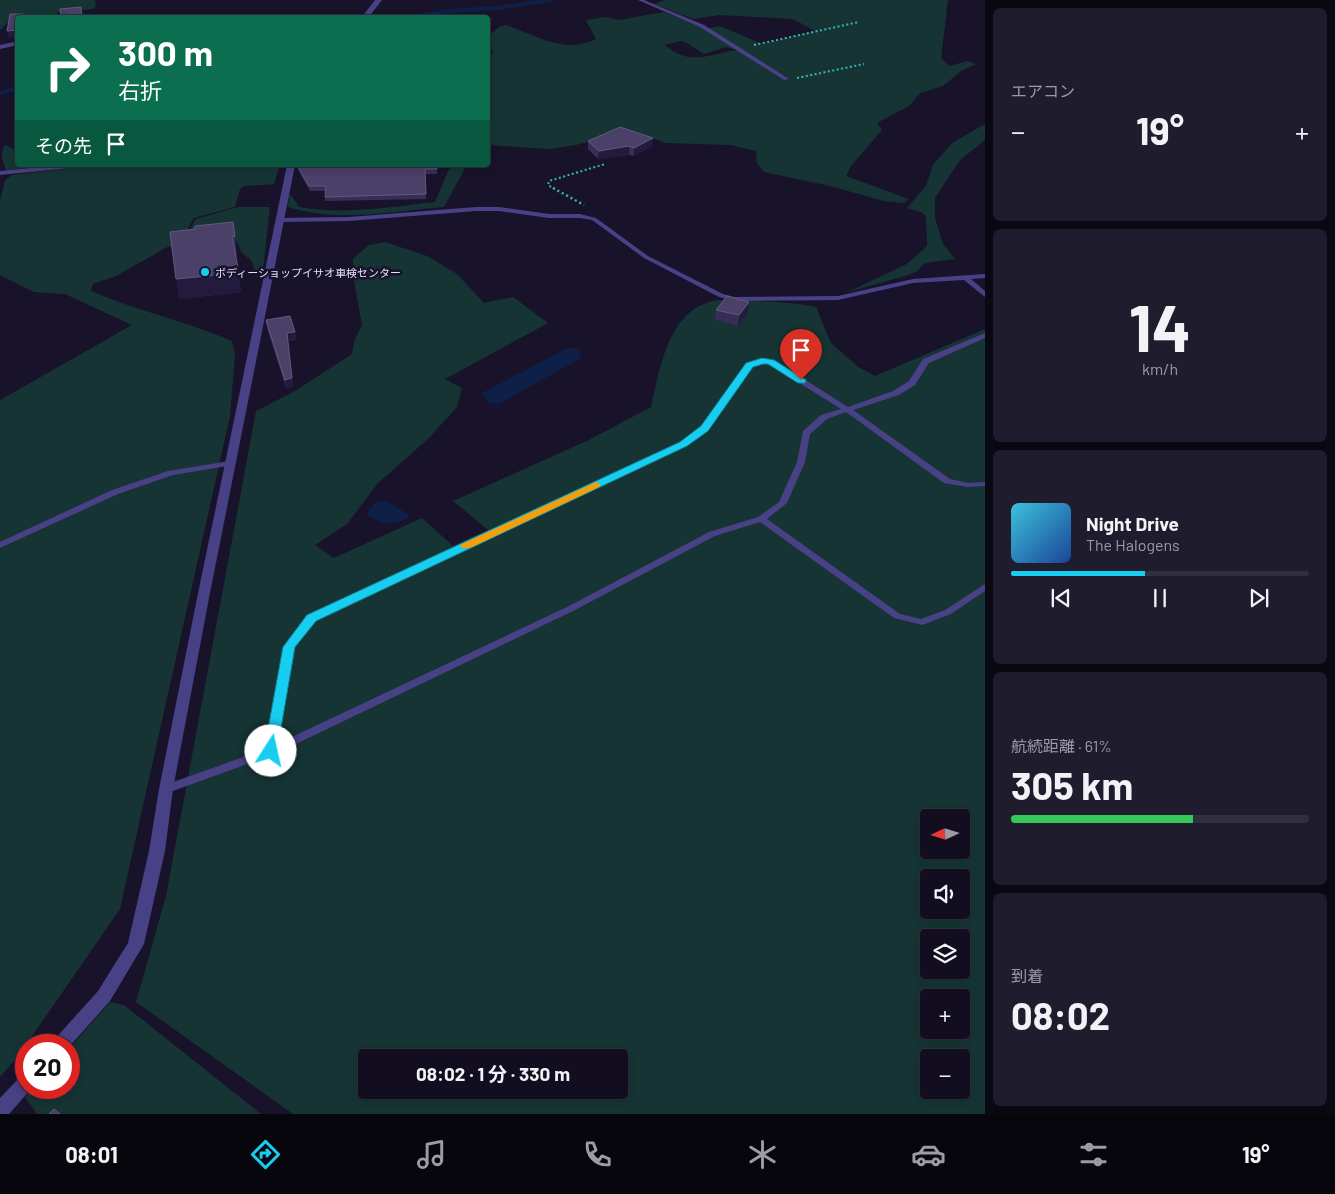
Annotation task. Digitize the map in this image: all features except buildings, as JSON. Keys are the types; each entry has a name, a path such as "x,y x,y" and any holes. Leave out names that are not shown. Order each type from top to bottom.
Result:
{"street":[{"path":"366,15 379,0"},
{"path":"0,47 15,44"},
{"path":"70,1034 104,996 136,944 157,851 166,789 291,167"},
{"path":"0,1111 15,1094"}],"lane":[{"path":"640,0 702,26 786,79"},
{"path":"0,172 57,167"},
{"path":"279,220 349,219 476,209 499,209 550,216 584,217 594,220 646,257 721,296 734,299 838,298 913,281 985,276"},
{"path":"966,278 985,294"},
{"path":"166,789 271,751 572,608 712,534 762,519 783,503 801,462 806,433 824,417 896,392 912,383 926,362 985,335"},
{"path":"271,751 289,647 311,618 684,444 704,428 749,365 762,361 771,362 846,409 947,481 968,485 985,484"},
{"path":"0,545 115,492 171,473 230,463"},
{"path":"762,519 898,616 922,622 948,612 985,587"}],"path":[{"path":"738,48 858,22"},
{"path":"786,79 864,64"},
{"path":"584,217 587,210 584,205 548,185 549,182 605,164"}],"green space":[{"path":"0,0 95,0 96,6 93,9 59,12 57,15 15,15 15,19 9,21 0,30"},
{"path":"665,0 948,0 941,58 949,66 968,61 976,64 961,71 943,86 920,93 909,106 877,123 882,130 851,166 846,176 909,199 904,203 884,201 830,186 764,172 757,163 756,151 730,145 666,143 638,133 610,136 576,145 549,149 490,145 490,58 493,51 490,49 490,34 499,27 506,25 551,42 573,45 596,39 586,20 606,17 619,20 664,12 705,29 720,26 762,44 815,31 793,19 719,15 693,19 654,4","holes":["681,41 704,54 726,47 737,50 708,56 691,57 682,55 665,45"]},
{"path":"985,124 985,140 960,160 935,198 935,218 943,244 955,259 925,263 916,272 848,292 907,264 927,246 926,216 921,212 907,208 926,186 933,165 952,143"},
{"path":"6,145 15,150 15,167 44,167 6,170 2,159 3,147"},
{"path":"79,167 279,167 274,184 245,186 240,189 235,207 194,218 188,228 190,236 194,236 191,227 196,219 238,207 270,207 262,278 257,278 252,261 242,253 236,240 198,243 192,247 171,249 169,246 116,276 93,284 91,291 232,341 235,356 230,416 120,909 34,1034 15,1034 15,1060 0,1077 0,400 132,325 65,294 34,292 0,275 0,201 5,180 12,175"},
{"path":"452,167 465,167 444,207 346,215 307,212 288,207 289,195 291,195 299,207 332,210 384,208 435,202"},
{"path":"385,242 427,256 457,274 484,303 513,297 548,323 445,379 462,388 457,407 428,439 378,483 347,524 315,545 334,558 422,518 453,546 488,530 453,501 589,440 651,407 663,359 676,329 686,316 698,307 713,301 782,302 816,307 831,343 858,367 875,376 985,329 985,1114 293,1114 136,1002 166,896 256,411 295,391 352,354 355,339 362,325 353,275 353,259 369,245"},
{"path":"110,1002 124,1005 261,1114 37,1114 26,1099 80,1099 80,1036"}],"water":[{"path":"580,349 581,358 499,404 489,403 482,393 564,350"},
{"path":"383,501 408,514 408,518 388,523 368,516 368,512 375,503"}],"waterway":[{"path":"425,15 449,11 498,8 551,0"},
{"path":"0,93 15,89"}],"slow traffic":[{"path":"466,545 596,485"}],"place":[{"name":"ボディーショップイサオ車検センター","path":"205,272"}],"route":[{"path":"271,751 289,647 311,618 684,444 704,428 749,365 762,361 771,362 801,380"}]}
